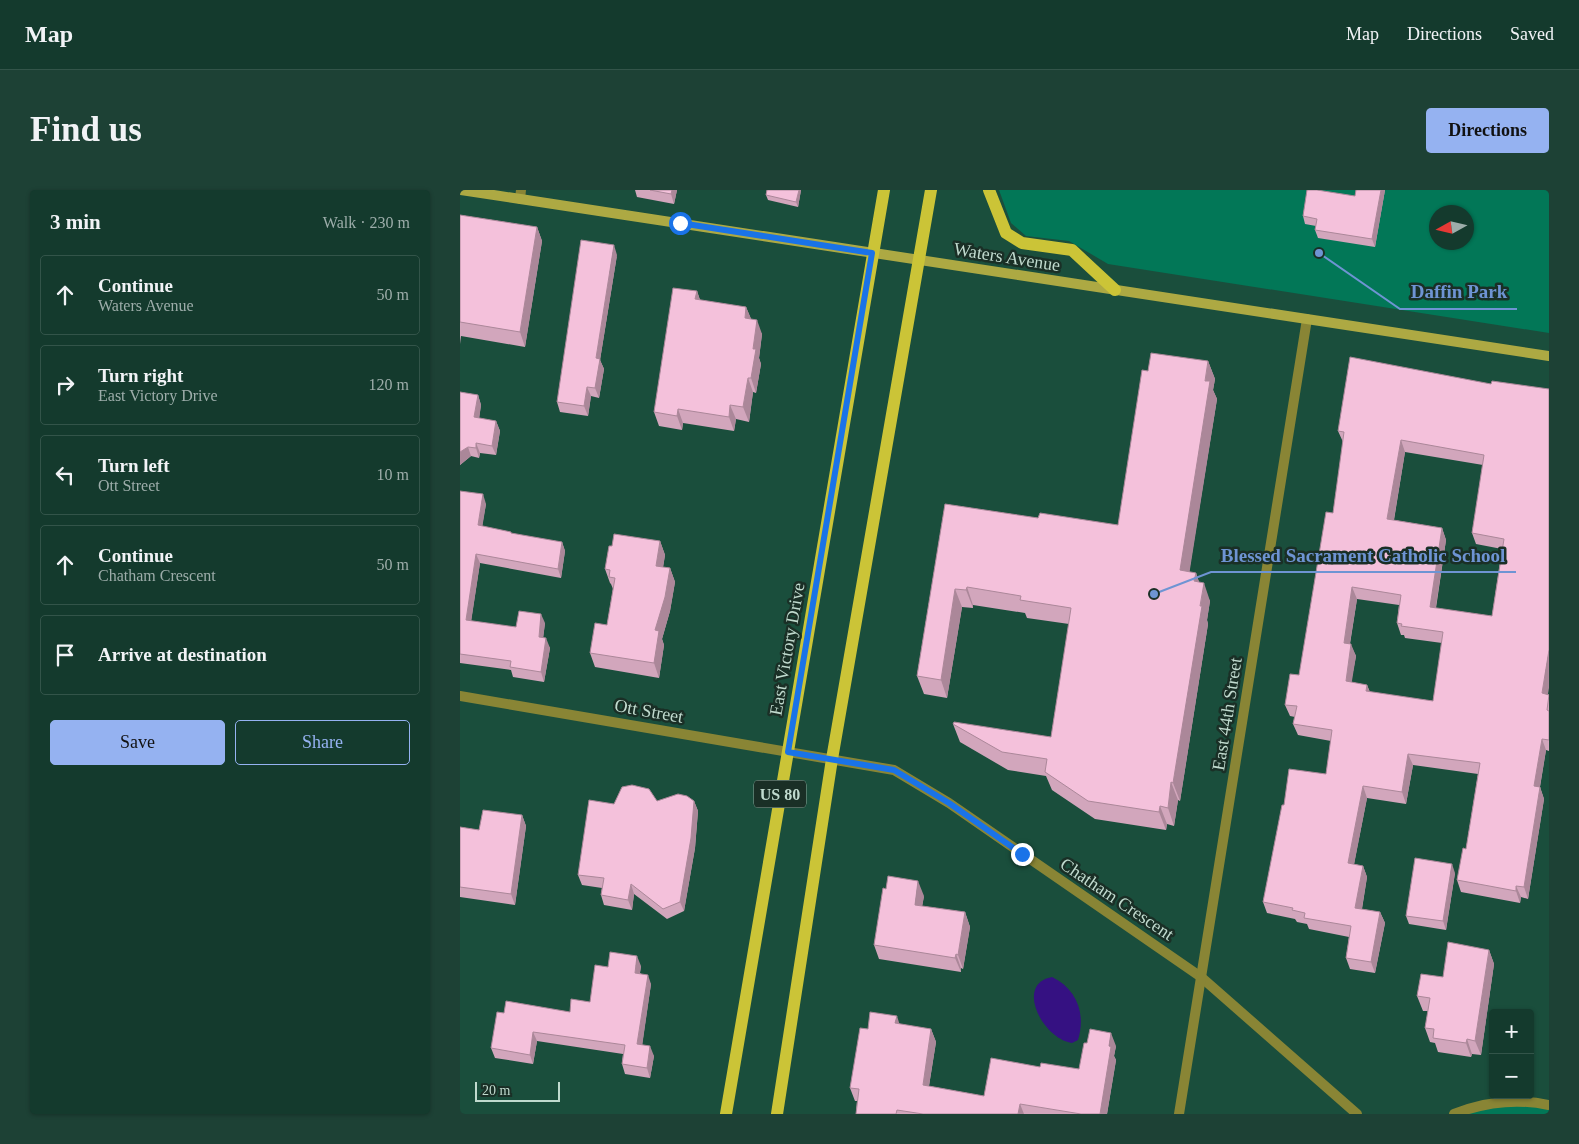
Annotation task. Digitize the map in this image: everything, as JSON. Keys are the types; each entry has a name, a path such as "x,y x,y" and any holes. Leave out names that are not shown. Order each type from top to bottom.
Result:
{"main road":[{"name":"Waters Avenue","path":"461,190 521,194 872,253 1549,356"},
{"name":"East Victory Drive","path":"726,1114 884,190"},
{"name":"US 80","path":"777,1114 832,759 931,190"},
{"path":"989,190 1006,232 1022,243 1072,250 1115,290"}],"street":[{"name":"East 44th Street","path":"1179,1114 1307,319"},
{"name":"Ott Street","path":"460,696 832,759"},
{"name":"Chatham Crescent","path":"832,759 894,770 949,803 1201,977 1357,1114"},
{"path":"1454,1114 1472,1107 1500,1102 1534,1102 1549,1105"}],"green space":[{"path":"999,190 1549,190 1549,333 1108,264 1069,241 1026,236 1011,223"},
{"path":"1549,1105 1549,1114 1454,1114 1472,1107"}],"shaded area":[{"path":"1052,977 1068,988 1080,1012 1081,1021 1078,1040 1072,1043 1061,1039 1051,1032 1037,1011 1034,1000 1035,990 1041,982"}],"building":[{"path":"650,190 672,190 671,194"},
{"path":"767,190 799,190 796,202 766,195"},
{"path":"1307,190 1355,196 1356,190 1381,190 1372,239 1315,230 1317,219 1303,216"},
{"path":"460,215 537,227 520,332 460,322"},
{"path":"581,240 614,245 596,358 600,359 595,388 587,387 584,406 557,402"},
{"path":"673,288 697,291 695,299 746,307 745,318 757,320 753,349 756,349 743,407 730,405 729,417 678,409 677,416 654,412"},
{"path":"1151,353 1208,361 1205,381 1210,381 1180,570 1196,573 1194,581 1204,583 1200,606 1202,606 1168,808 1160,806 1159,812 1088,801 1045,772 1047,759 1002,752 953,724 954,722 1051,737 1071,608 1020,600 1021,596 967,587 966,590 955,589 941,680 917,676 945,504 1038,518 1040,513 1118,525 1142,370 1148,371"},
{"path":"1350,357 1491,384 1492,381 1549,389 1549,650 1542,693 1549,695 1547,710 1549,711 1549,740 1542,739 1534,786 1540,787 1524,887 1516,886 1516,891 1457,880 1463,848 1466,849 1480,763 1408,754 1402,792 1363,786 1348,863 1363,866 1355,908 1380,912 1371,962 1346,958 1351,926 1304,918 1305,913 1292,910 1293,908 1263,902 1282,805 1284,805 1289,769 1326,774 1332,730 1293,724 1297,706 1285,705 1290,674 1299,675 1326,512 1333,513 1344,432 1338,431","holes":["1401,440 1484,455 1472,533 1504,539 1492,616 1430,607 1442,528 1387,519","1352,587 1401,595 1397,623 1402,624 1401,626 1443,632 1433,701 1366,691 1367,685 1346,681 1351,644 1344,643"]},
{"path":"460,392 478,395 474,417 496,421 492,446 476,443 476,448 468,447 460,452"},
{"path":"460,491 483,494 478,525 562,542 558,569 476,554 466,620 516,627 519,611 541,614 539,637 546,638 541,672 510,667 511,661 460,654"},
{"path":"614,534 660,541 656,566 670,568 665,597 655,630 659,631 654,663 590,653 595,623 607,625 615,578 609,577 610,570 605,569 609,546 612,546"},
{"path":"632,785 649,789 657,801 678,794 687,796 694,801 691,838 680,902 663,909 631,884 628,900 601,895 604,878 578,875 589,800 614,804 622,787"},
{"path":"483,810 522,815 511,894 460,887 460,827 479,830"},
{"path":"1415,858 1452,864 1443,921 1406,916"},
{"path":"888,876 918,881 915,905 965,912 958,955 956,954 955,958 874,945 883,888 886,889"},
{"path":"1448,942 1489,950 1475,1041 1467,1039 1466,1043 1433,1038 1434,1029 1425,1028 1430,998 1417,996 1421,974 1443,977"},
{"path":"610,952 637,956 635,973 648,975 637,1044 650,1046 647,1068 622,1064 625,1045 533,1032 530,1055 491,1048 497,1012 504,1013 506,1001 570,1012 571,999 590,1002 595,965 608,967"},
{"path":"870,1012 897,1016 895,1023 931,1029 923,1085 984,1096 991,1058 1040,1067 1041,1063 1079,1069 1084,1043 1087,1043 1090,1029 1111,1033 1109,1046 1111,1047 1100,1114 1081,1114 1020,1104 1018,1114 923,1114 897,1110 896,1114 856,1114 859,1089 850,1088 860,1028 868,1029"}],"place":[{"name":"Daffin Park","path":"1319,253"},
{"name":"Blessed Sacrament Catholic School","path":"1154,594"}],"route":[{"path":"680,223 872,253 788,752 894,770 949,803 1022,854"}]}
